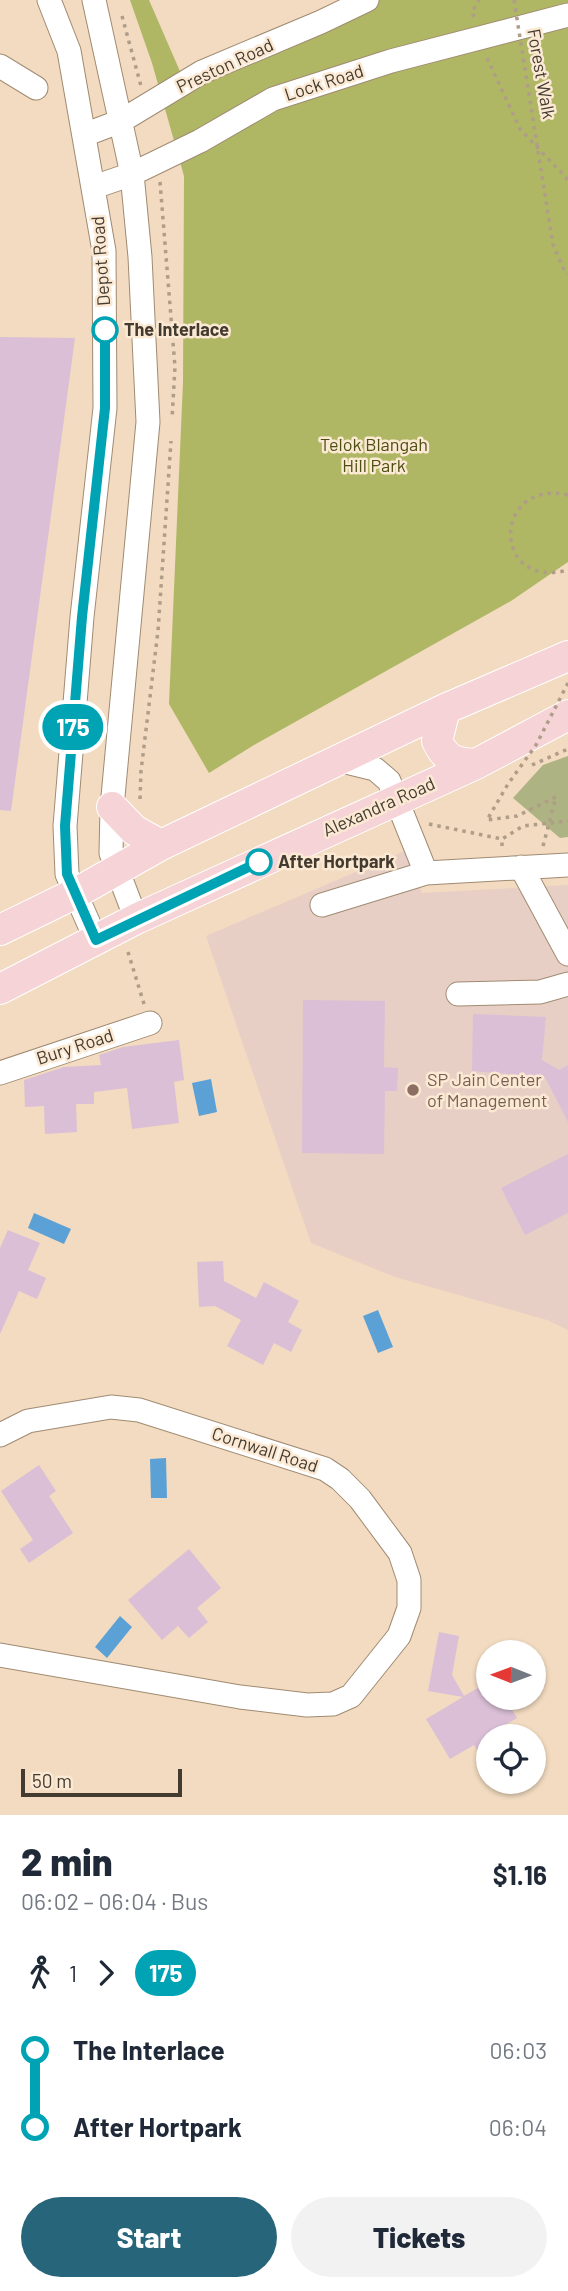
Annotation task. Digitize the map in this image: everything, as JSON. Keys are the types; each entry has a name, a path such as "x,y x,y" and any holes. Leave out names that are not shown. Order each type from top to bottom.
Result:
{"main road":[{"path":"0,930 76,893 161,845 445,709 568,656"},
{"path":"445,709 437,741 443,755 455,763 476,764"},
{"name":"Alexandra Road","path":"0,989 136,919 399,809 568,715"},
{"path":"111,807 134,830 161,845"}],"street":[{"name":"Depot Road","path":"49,0 69,51 104,251 105,408 82,617 65,826 67,874 96,940"},
{"path":"94,0 132,174 141,257 148,422 111,807 111,853 136,919"},
{"name":"Preston Road","path":"84,135 121,121 202,72 367,0"},
{"name":"Lock Road","path":"94,187 132,174 200,141 273,99 391,61 568,15"},
{"path":"0,66 36,88"},
{"path":"338,760 375,769 389,781 426,873"},
{"path":"322,905 426,873 568,865"},
{"path":"522,867 568,954"},
{"path":"458,994 540,992 568,984"},
{"name":"Bury Road","path":"0,1073 150,1023"},
{"name":"Cornwall Road","path":"0,1435 27,1421 111,1407 139,1410 325,1469 340,1479 359,1499 400,1553 409,1580 409,1608 399,1636 351,1696 333,1704 307,1705 240,1697 0,1656"}],"path":[{"path":"472,12 479,0"},
{"name":"Forest Walk","path":"514,0 553,245 568,274"},
{"path":"480,39 520,129 568,180"},
{"path":"568,495 550,494 530,499 516,512 510,531 512,547 523,564 542,573 568,570"},
{"path":"543,846 556,797 517,816 487,820 508,784 537,745 568,683"},
{"path":"399,809 502,839 523,826 568,821"},
{"path":"502,839 502,852"},
{"path":"128,951 150,1023"}],"shaded area":[{"name":"SP Jain Center of Management","path":"407,850 422,893 568,885 568,1330 547,1320 395,1277 311,1243 206,936"}],"green space":[{"name":"Telok Blangah Hill Park","path":"130,0 149,0 182,76 346,0 568,0 568,562 511,601 209,773 169,704 183,382 184,176 152,63"},
{"path":"568,756 568,837 560,838 513,798 543,765"}],"water":[{"path":"211,1079 217,1112 199,1116 192,1083"},
{"path":"34,1213 71,1229 64,1244 28,1228"},
{"path":"378,1310 393,1347 378,1353 363,1316"},
{"path":"166,1458 167,1498 151,1498 150,1459"},
{"path":"120,1616 132,1627 107,1658 95,1647"}],"building":[{"path":"0,337 75,338 11,811 0,810"},
{"path":"303,1000 385,1001 384,1067 398,1068 397,1091 385,1091 384,1154 302,1153"},
{"path":"473,1014 546,1017 542,1060 559,1070 568,1065 568,1122 545,1077 472,1071"},
{"path":"179,1040 184,1080 174,1082 179,1123 132,1129 127,1088 94,1092 94,1104 76,1104 77,1132 45,1134 44,1106 25,1107 24,1080 64,1067 101,1065 99,1055 123,1047"},
{"path":"568,1154 568,1213 525,1235 501,1188"},
{"path":"8,1230 40,1243 28,1270 46,1278 37,1299 19,1291 0,1334 0,1248"},
{"path":"223,1261 224,1281 256,1298 264,1282 299,1301 288,1322 302,1330 291,1352 274,1343 263,1365 227,1346 241,1320 215,1306 199,1307 197,1262"},
{"path":"39,1465 56,1491 49,1496 73,1533 29,1563 20,1549 33,1540 1,1491"},
{"path":"189,1549 221,1588 197,1608 208,1622 189,1638 178,1626 162,1640 128,1600"},
{"path":"439,1632 459,1636 452,1675 464,1696 476,1689 476,1710 512,1710 517,1718 507,1724 476,1724 476,1748 474,1745 450,1759 426,1719 463,1697 428,1691"}],"bus line":[{"name":"175","path":"105,330 105,408 82,617 65,826 67,874 96,940 147,913 259,862"}],"place":[{"name":"The Interlace","path":"105,330"},
{"name":"After Hortpark","path":"259,862"},
{"name":"SP Jain Center of Management","path":"413,1090"}]}
